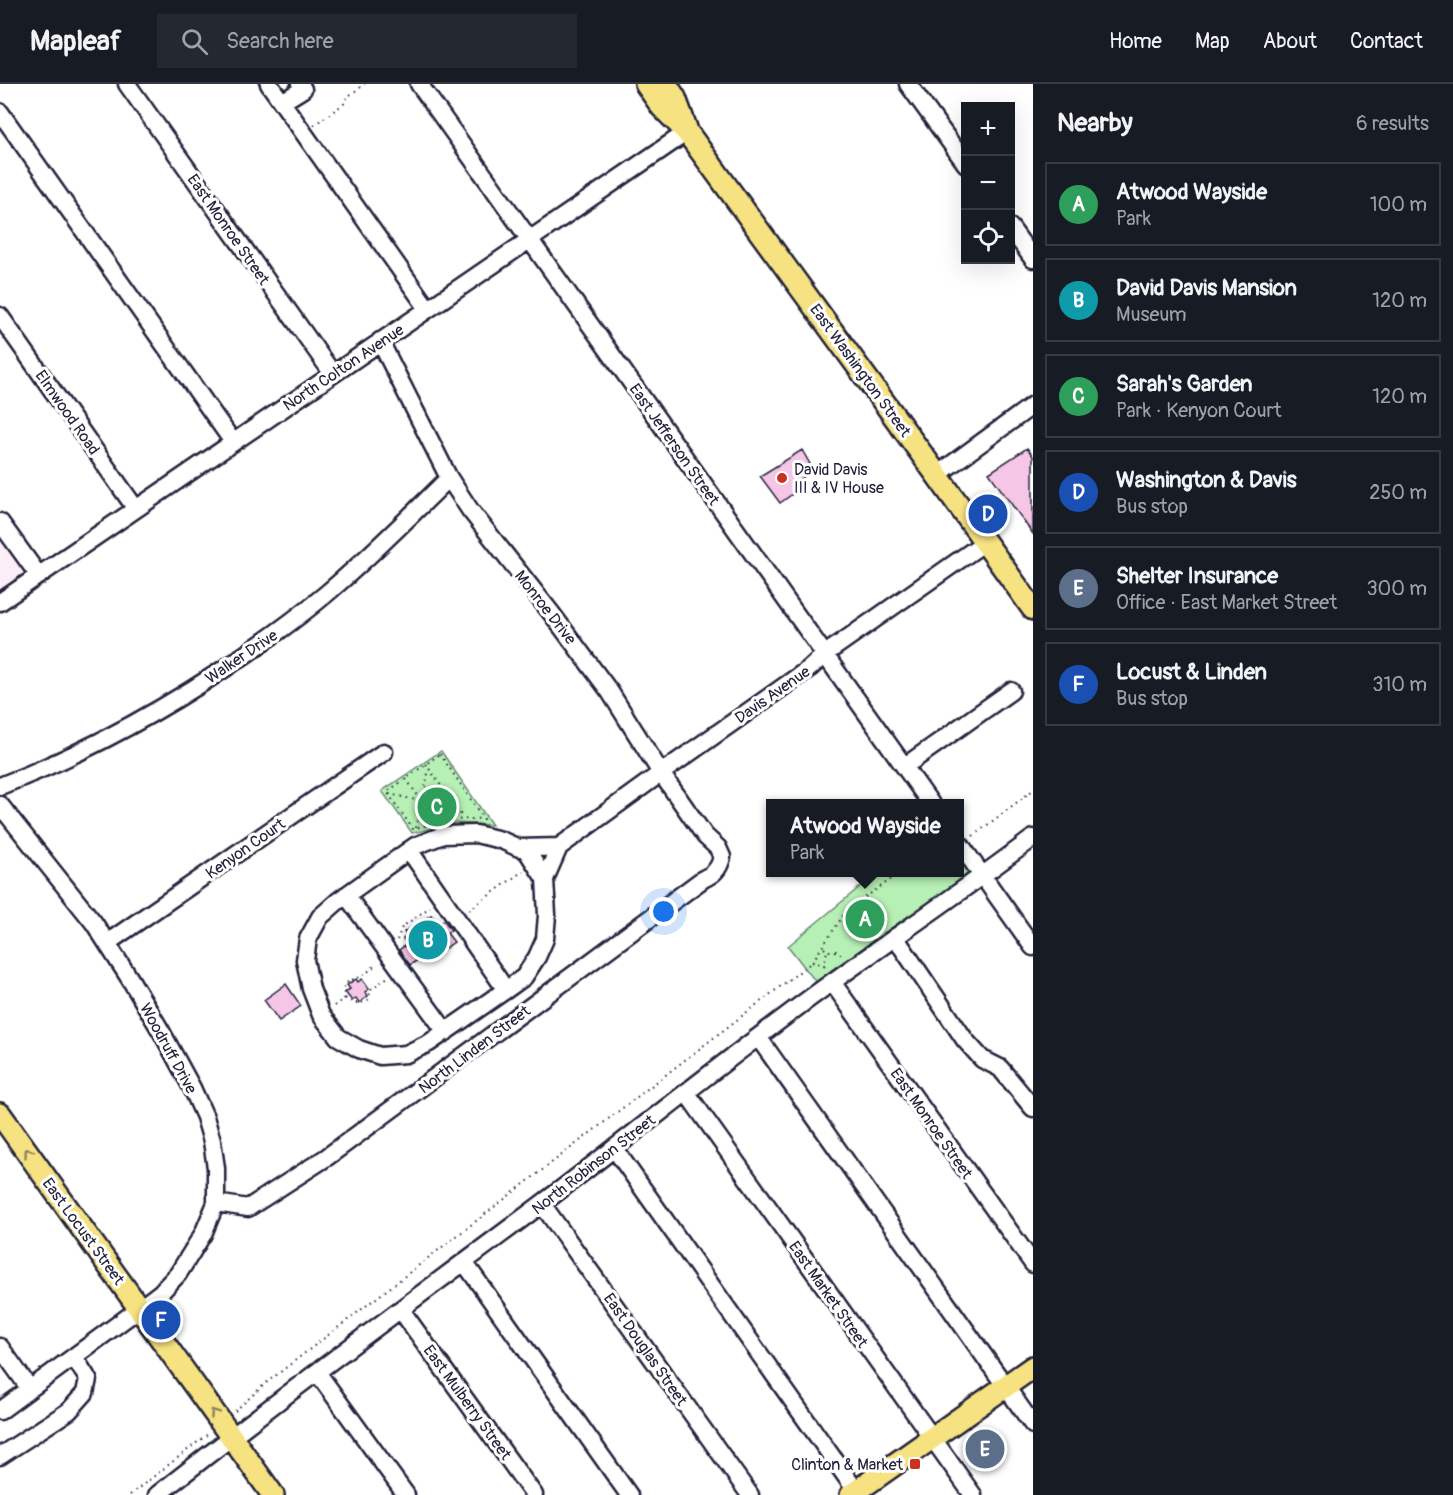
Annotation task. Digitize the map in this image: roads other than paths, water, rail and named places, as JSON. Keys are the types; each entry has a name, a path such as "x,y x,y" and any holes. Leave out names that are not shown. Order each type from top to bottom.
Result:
{"main road":[{"name":"East Washington Street","path":"646,84 662,107 687,132 1033,609"},
{"name":"East Washington Street","path":"666,84 675,98 687,132"},
{"name":"East Locust Street","path":"0,1114 273,1495"},
{"path":"855,1494 1033,1367"}],"street":[{"name":"East Monroe Street","path":"127,84 333,374"},
{"path":"269,84 428,309"},
{"path":"282,102 303,89 300,84"},
{"name":"East Jefferson Street","path":"419,84 928,799"},
{"path":"908,84 961,157"},
{"path":"0,112 233,442"},
{"name":"North Colton Avenue","path":"0,602 687,132"},
{"path":"1015,233 1033,259"},
{"name":"Elmwood Road","path":"0,316 136,509"},
{"name":"Monroe Drive","path":"380,341 449,478 470,510 610,692 661,773 705,836 718,848 722,857 720,864"},
{"path":"937,475 1033,405"},
{"name":"Walker Drive","path":"0,786 87,748 145,719 227,667 325,595 449,478"},
{"path":"0,522 39,576"},
{"name":"Davis Avenue","path":"559,847 810,668 825,654 985,542"},
{"path":"905,766 1011,691"},
{"name":"Kenyon Court","path":"107,943 384,752"},
{"name":"Woodruff Drive","path":"0,806 70,891 107,943 161,1031 205,1117 216,1168 216,1203 203,1234 178,1274 161,1292 140,1308"},
{"path":"476,834 530,855 559,847 545,879 545,939 524,978 429,1043 406,1054 380,1056 359,1049 338,1037 321,1015 311,988 305,960 308,939 320,917 346,895 415,846 443,835 476,834"},
{"name":"North Robinson Street","path":"157,1495 226,1430 317,1372 542,1204 758,1037 1033,838"},
{"path":"409,850 506,990"},
{"path":"964,851 1033,947"},
{"path":"530,855 545,879"},
{"name":"North Linden Street","path":"216,1203 249,1208 327,1157 710,876 720,864"},
{"path":"346,895 446,1032"},
{"path":"895,937 965,1040 982,1059 1000,1068 1033,1108"},
{"name":"East Monroe Street","path":"832,982 1033,1264"},
{"path":"758,1037 1033,1425"},
{"name":"East Market Street","path":"686,1092 973,1495"},
{"path":"614,1148 855,1494"},
{"name":"East Douglas Street","path":"542,1204 750,1495"},
{"path":"464,1262 629,1495"},
{"path":"0,1411 140,1308"},
{"name":"East Mulberry Street","path":"401,1310 534,1495"},
{"path":"0,1347 30,1389"},
{"path":"0,1456 69,1411 85,1393 88,1379 74,1357"},
{"path":"317,1372 406,1495"}],"place":[{"name":"David Davis III & IV House","path":"782,478"},
{"name":"Washington & Davis","path":"988,514"},
{"name":"Sarah's Garden","path":"437,807"},
{"name":"Atwood Wayside","path":"865,919"},
{"name":"David Davis Mansion","path":"428,940"},
{"name":"Locust & Linden","path":"161,1320"},
{"name":"Shelter Insurance","path":"985,1449"},
{"name":"Clinton & Market","path":"915,1464"}]}
